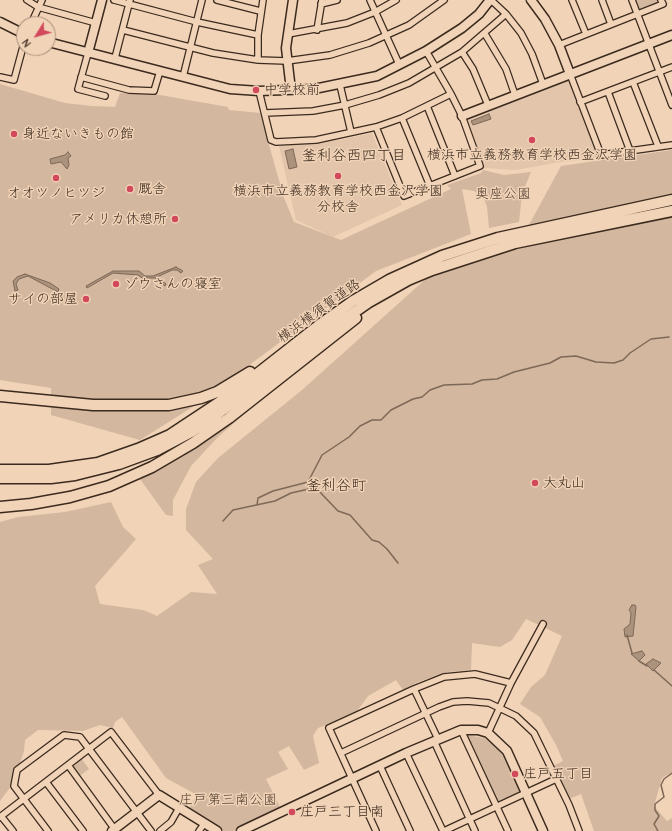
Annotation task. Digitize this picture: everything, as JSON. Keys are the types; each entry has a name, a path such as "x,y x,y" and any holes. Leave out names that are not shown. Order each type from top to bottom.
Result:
{"highway":[{"name":"横浜横須賀道路","path":"135,454 208,411 322,323 353,301 389,280 444,260 516,244 672,200"},
{"name":"横浜横須賀道路","path":"576,226 672,211"},
{"name":"横浜横須賀道路","path":"0,478 51,478 100,466 191,432 234,403 341,321 388,291 432,270 444,260"},
{"path":"0,507 48,501 109,486 143,472 201,438 358,316 432,270"},
{"path":"0,396 72,404 156,406 201,398 240,379 343,303 389,280"},
{"name":"横浜横須賀道路","path":"0,470 49,470 100,466"}],"street":[{"path":"27,0 38,7 96,23"},
{"path":"35,16 42,0"},
{"path":"102,0 78,89 105,96"},
{"path":"114,0 130,2 197,22 258,35"},
{"path":"183,77 202,0"},
{"path":"216,0 260,11"},
{"path":"258,60 260,11 263,0"},
{"path":"291,90 287,61 288,34 293,0"},
{"path":"317,30 321,2 337,0"},
{"path":"370,0 399,64"},
{"path":"288,34 317,30 347,23 376,12 396,0"},
{"path":"123,30 220,55 258,60 287,61 350,50 387,36 409,25 444,0"},
{"path":"56,44 230,88 258,91 291,90 340,85 377,76 426,51 462,28 479,14 490,0 506,14 521,33 532,54 543,84"},
{"path":"531,0 545,18 559,44 601,155 672,145"},
{"path":"572,0 586,34"},
{"path":"602,0 611,24"},
{"path":"632,0 672,105"},
{"path":"559,44 663,4 662,0"},
{"path":"115,58 130,2"},
{"path":"264,113 313,111 345,105 409,83 462,52 485,34 506,14"},
{"path":"0,22 16,30"},
{"path":"485,34 506,69 515,95"},
{"path":"462,116 672,34"},
{"path":"376,127 404,196 480,166 462,116 437,68 426,51"},
{"path":"462,52 473,69 488,105"},
{"path":"0,76 14,80 20,56"},
{"path":"580,102 672,67"},
{"path":"82,77 129,90 154,91 160,71"},
{"path":"633,82 658,146"},
{"path":"340,85 351,132"},
{"path":"258,91 271,140 273,141 316,140 376,127 402,118 451,94"},
{"path":"608,92 630,151"},
{"path":"427,106 455,176"},
{"path":"402,118 430,186"},
{"path":"488,733 510,683 543,624"},
{"path":"376,831 329,728 444,677 475,674 510,683"},
{"path":"414,689 475,831"},
{"path":"341,752 453,702 467,701 489,703 516,716 534,733 569,805 578,831"},
{"path":"461,730 508,831"},
{"path":"241,831 436,740 461,730 478,730 488,733 507,751 542,831"},
{"path":"13,831 1,816 111,732 159,795 179,808 202,827 217,831"},
{"path":"48,831 14,786 17,770 64,735 80,737 151,831"},
{"path":"406,753 443,831 556,779"},
{"path":"68,765 114,830 159,795"},
{"path":"380,766 410,831"},
{"path":"46,782 83,831"},
{"path":"160,831 171,822 179,808"}],"shaded area":[{"name":"横浜市立義務教育学校西金沢学園","path":"565,80 569,81 599,158 560,162 516,170 484,168 467,122 468,118"},
{"path":"489,114 491,119 473,125 471,121"},
{"name":"横浜市立義務教育学校西金沢学園 分校舎","path":"372,133 402,205 333,237 296,220 279,146 340,140"},
{"path":"293,149 297,167 289,169 285,151"},
{"path":"68,152 71,156 68,158 69,165 67,169 61,162 51,164 50,159 65,155"},
{"path":"176,267 183,271 181,273 177,270 172,270 157,277 166,284 165,286 155,278 142,278 138,275 113,273 87,288 86,286 113,271 139,271 145,276 153,276"},
{"path":"25,274 50,283 59,289 58,292 28,276 19,279 16,284 18,290 15,291 13,281 17,277"},
{"path":"632,605 635,605 636,607 633,636 625,637 624,629 630,624 631,613 629,610"},
{"path":"642,651 645,655 639,661 631,654"},
{"path":"653,659 661,663 653,671 646,664"}],"green space":[{"path":"634,0 659,0 660,2 639,11"},
{"name":"奥座公園","path":"0,84 65,103 91,106 115,107 120,93 160,95 228,107 229,110 260,113 284,198 294,222 341,240 451,189 447,185 481,173 483,170 504,175 531,172 522,194 519,222 489,228 487,207 484,198 474,191 462,189 471,234 376,271 194,406 140,440 51,415 51,388 0,380"},
{"name":"庄戸第三南公園","path":"672,150 672,772 662,778 654,806 667,821 672,818 672,831 594,831 581,794 569,799 553,766 563,761 556,745 540,717 520,704 531,687 545,675 562,636 526,619 512,640 500,647 472,643 471,670 448,672 418,682 403,690 396,680 368,696 355,714 318,728 313,736 319,763 304,770 289,746 278,752 288,769 266,779 281,809 233,831 224,831 188,810 197,795 166,778 122,717 115,722 113,728 100,725 83,731 38,730 25,740 24,751 20,763 14,769 12,785 0,801 0,522 18,517 65,512 111,502 123,527 136,539 95,586 100,604 143,610 157,616 191,592 217,594 198,565 213,559 186,530 186,509 196,482 218,458 302,390 428,277 517,247 561,166","holes":["634,605 636,607 633,636 624,629 630,624 631,613 629,611"]},
{"path":"271,391 218,437 191,466 173,500 173,516 166,515 140,479 185,454"},
{"path":"467,735 484,738 497,746 503,754 521,792 498,801"},
{"path":"81,758 89,769 78,777 71,768"}],"waterway":[{"path":"257,505 258,498 273,491 308,482 322,455 349,437 360,426 372,420 381,420 391,410 413,399 422,397 430,390 444,385 472,384 482,380 497,379 514,372 550,363 561,357 576,356 596,362 614,363 623,360 630,353 651,339 669,337"},
{"path":"223,521 233,510 275,501 291,493 309,489 317,489 338,511 350,515 372,540 379,542 387,549 398,563"},
{"path":"627,635 632,653"},
{"path":"639,661 647,666"},
{"path":"654,670 672,686"},
{"path":"658,831 654,824 659,816 655,810 655,804 664,797 661,785 664,779 672,773"}],"place":[{"name":"中学校前","path":"256,90"},
{"name":"身近ないきもの館","path":"14,134"},
{"name":"横浜市立義務教育学校西金沢学園","path":"532,140"},
{"name":"横浜市立義務教育学校西金沢学園 分校舎","path":"338,176"},
{"name":"オオツノヒツジ","path":"56,178"},
{"name":"厩舎","path":"130,189"},
{"name":"アメリカ休憩所","path":"175,219"},
{"name":"ゾウさんの寝室","path":"116,284"},
{"name":"サイの部屋","path":"86,299"},
{"name":"大丸山","path":"535,483"},
{"name":"庄戸五丁目","path":"515,774"},
{"name":"庄戸三丁目南","path":"292,812"}],"district":[{"name":"釜利谷西四丁目","path":"354,156"},
{"name":"釜利谷町","path":"336,486"}]}
